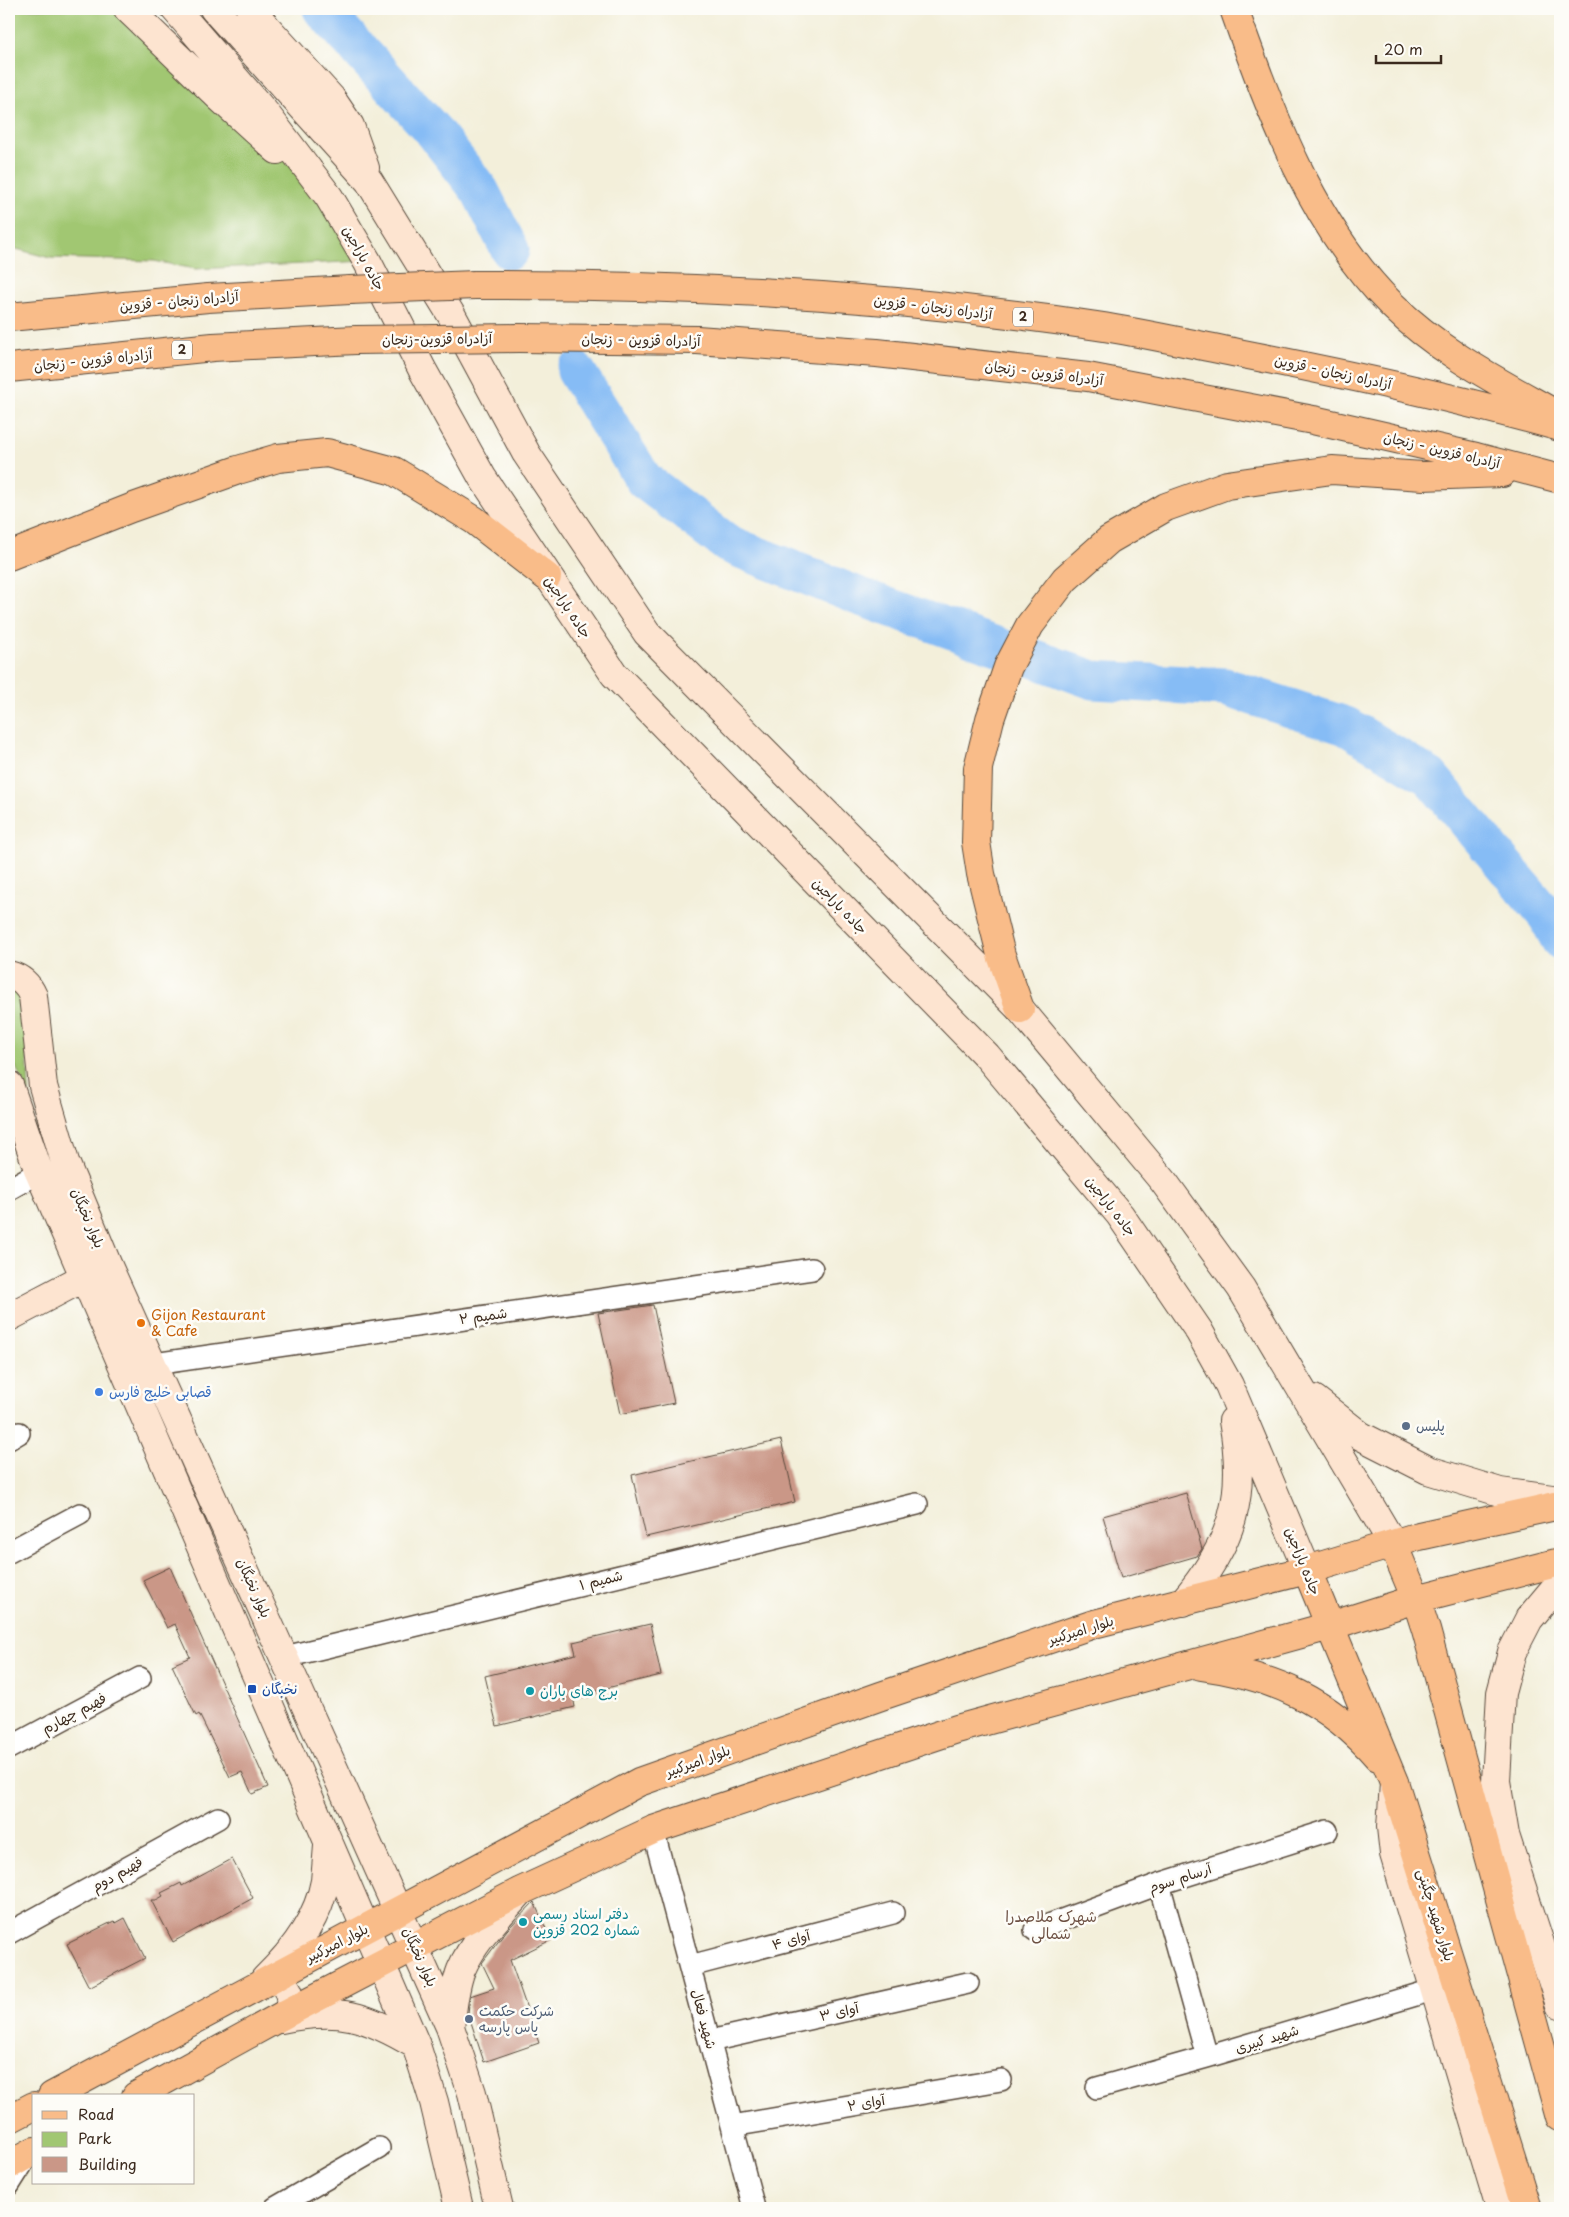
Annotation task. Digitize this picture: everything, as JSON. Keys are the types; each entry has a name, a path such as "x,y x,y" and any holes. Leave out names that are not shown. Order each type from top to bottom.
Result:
{"main road":[{"name":"جاده باراجین","path":"128,9 220,98 329,197"},
{"name":"جاده باراجین","path":"175,9 266,114 329,197 367,262 482,477 547,577 614,674 987,1056 1120,1215 1199,1331 1229,1385 1330,1626"},
{"path":"214,9 369,181 452,316 526,453 646,633 1020,1009 1164,1182 1241,1288 1393,1544 1416,1599 1560,2117"},
{"path":"250,9 331,98 350,126 369,181"},
{"path":"1234,9 1253,64 1297,166 1322,213 1358,265 1392,305 1432,339 1482,372 1560,416"},
{"name":"آزادراه زنجان - قزوین","path":"9,317 208,298 475,285 700,288 878,300 1098,326 1323,370 1487,406 1560,427"},
{"name":"آزادراه قزوین-زنجان","path":"356,340 519,338"},
{"name":"آزادراه قزوین - زنجان","path":"519,338 697,340 877,353 1088,377 1313,420 1560,479"},
{"name":"آزادراه قزوین - زنجان","path":"9,368 213,347 356,340"},
{"path":"9,556 130,508 238,470 278,458 327,452 394,471 474,520 547,577"},
{"path":"1020,1009 1001,955 981,874 976,842 978,768 990,719 1008,667 1030,625 1065,578 1109,540 1166,507 1227,485 1332,470 1422,476 1533,472"},
{"name":"بلوار نخبگان","path":"9,975 27,984 33,996 46,1096 96,1271 328,1842 416,2045 434,2102 459,2208"},
{"name":"بلوار نخبگان","path":"9,1085 39,1172 96,1271 154,1364 416,1948 450,2027 472,2093 499,2208"},
{"path":"9,1317 96,1271"},
{"path":"1184,1602 1205,1577 1222,1548 1233,1518 1239,1485 1239,1452 1229,1385"},
{"path":"1302,1389 1361,1436 1428,1470 1500,1492 1560,1500"},
{"name":"بلوار امیرکبیر","path":"56,2094 639,1782 881,1696 1085,1627 1307,1570 1419,1536 1560,1505"},
{"path":"140,2094 281,2017 416,1948 521,1891 654,1830 957,1729 1330,1626 1416,1599 1560,1562"},
{"path":"1560,1582 1529,1619 1512,1652 1501,1692 1496,1781 1506,1835 1560,2005"},
{"name":"بلوار شهید چگینی","path":"1330,1626 1392,1776 1528,2208"},
{"path":"1190,1664 1236,1670 1281,1684 1314,1702 1359,1735 1392,1776 1391,1827 1394,1854 1436,1989 1500,2208"},
{"path":"266,1980 289,1956 311,1922 324,1883 328,1842"},
{"path":"450,2027 454,1993 461,1970 474,1947 521,1891"},
{"path":"266,1980 282,1982 289,1991 290,2003 281,2017"},
{"path":"281,2017 311,2013 348,2015 384,2025 416,2045"},
{"path":"9,2119 32,2107"}],"street":[{"path":"9,1188 39,1172"},
{"name":"شمیم ۲","path":"154,1364 812,1269"},
{"name":"شمیم ۱","path":"285,1657 917,1504"},
{"path":"9,1552 80,1514"},
{"name":"فهیم چهارم","path":"9,1748 140,1678"},
{"name":"فهیم دوم","path":"11,1927 218,1818"},
{"name":"شهید فعال","path":"654,1830 754,2208"},
{"name":"آرسام سوم","path":"1035,1930 1159,1884 1327,1831"},
{"path":"1159,1884 1207,2057"},
{"name":"آوای ۴","path":"690,1966 893,1913"},
{"name":"آوای ۳","path":"710,2041 968,1983"},
{"name":"شهید کبیری","path":"1097,2088 1436,1989"},
{"name":"آوای ۲","path":"732,2126 1001,2080"},
{"path":"275,2208 379,2148"},
{"path":"9,2185 23,2157"}],"green space":[{"path":"9,9 128,9 329,197 367,261 195,269 154,261 50,258 9,247"},
{"path":"9,985 25,1000 29,1093 9,1054"}],"building":[{"path":"653,1305 674,1403 620,1414 598,1313"},
{"path":"781,1440 795,1502 646,1537 632,1475"},
{"path":"1186,1493 1202,1549 1197,1556 1121,1578 1103,1516"},
{"path":"170,1567 268,1787 252,1794 242,1772 230,1777 199,1714 196,1716 172,1665 190,1657 175,1624 167,1628 143,1580"},
{"path":"650,1624 661,1675 573,1696 575,1707 497,1726 485,1676 576,1654 573,1642"},
{"path":"232,1859 253,1898 173,1942 151,1900 156,1900 163,1896 161,1893 181,1883 182,1886"},
{"path":"534,1902 551,1940 510,1960 539,2043 484,2062 468,2013 470,1996 494,1988 482,1963 507,1930"},
{"path":"125,1918 145,1958 89,1987 67,1944 114,1921 116,1923"}],"waterway":[{"path":"322,9 435,133 480,191 510,250"},
{"path":"576,371 644,480 728,544 858,596 1002,648"},
{"path":"1030,657 1093,680 1225,687 1346,726 1430,777 1547,916 1560,940"}],"place":[{"name":"Gijon Restaurant & Cafe","path":"141,1323"},
{"name":"قصابی خلیج فارس","path":"99,1392"},
{"name":"پلیس","path":"1406,1426"},
{"name":"نخبگان","path":"252,1689"},
{"name":"برج های باران","path":"530,1691"},
{"name":"دفتر اسناد رسمی شماره 202 قزوین","path":"523,1922"},
{"name":"شرکت حکمت یاس پارسه","path":"469,2019"}],"district":[{"name":"شهرک ملاصدرا شمالی","path":"1051,1926"}]}
